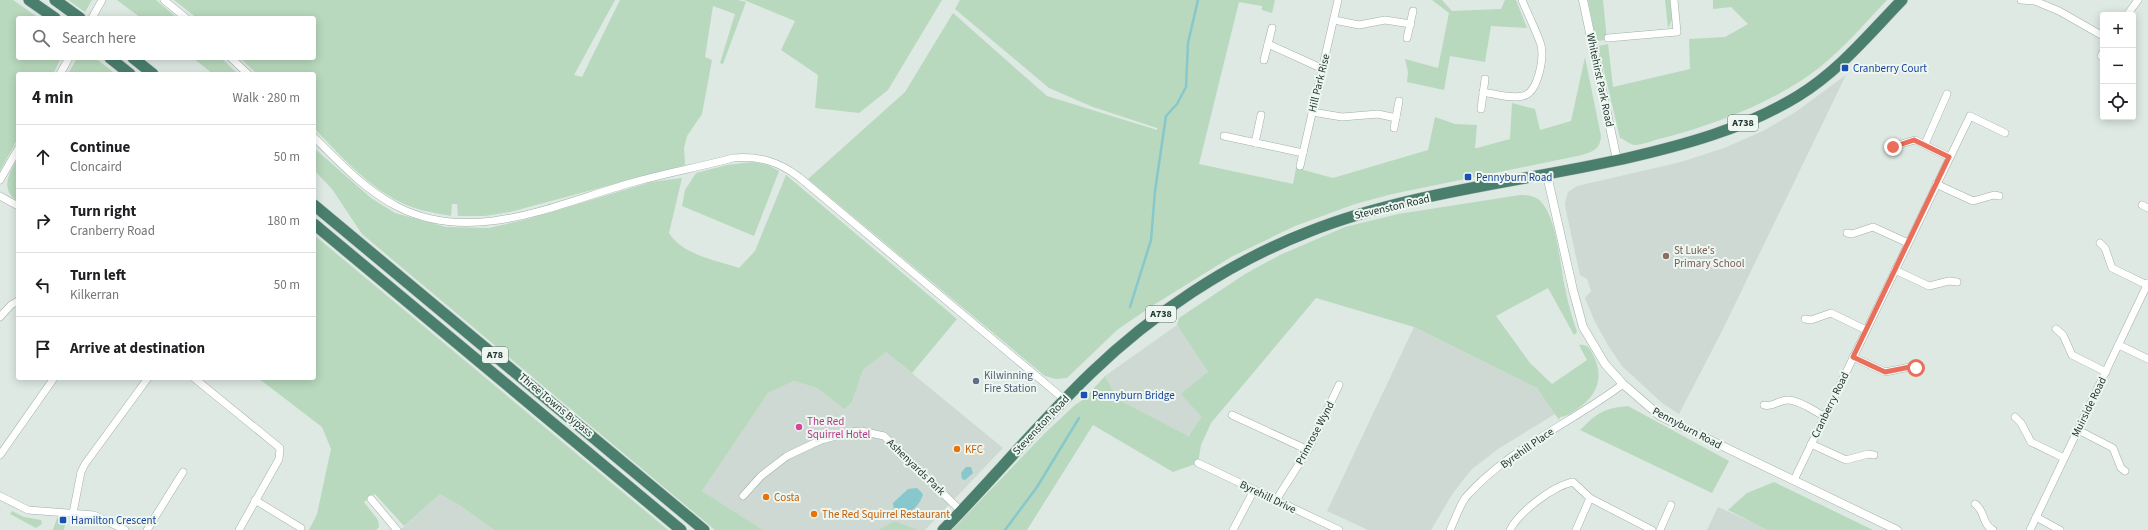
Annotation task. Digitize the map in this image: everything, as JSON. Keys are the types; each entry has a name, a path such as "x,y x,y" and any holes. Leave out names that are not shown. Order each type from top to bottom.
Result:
{"highway":[{"path":"28,0 52,16"},
{"path":"55,0 77,16"},
{"name":"Stevenston Road","path":"943,530 1092,372 1136,333 1176,304 1228,271 1266,250 1307,232 1356,215 1419,200 1617,160 1702,139 1768,112 1799,95 1849,56 1902,0"},
{"path":"112,60 128,72"},
{"path":"136,60 150,72"},
{"name":"Three Towns Bypass","path":"316,207 704,530"},
{"name":"Three Towns Bypass","path":"316,226 681,530"}],"street":[{"path":"93,16 102,0"},
{"path":"164,0 184,16"},
{"name":"Hill Park Rise","path":"1300,166 1338,0"},
{"path":"1483,92 1518,97 1530,93 1536,83 1541,58 1541,46 1522,0"},
{"name":"Whitehirst Park Road","path":"1583,0 1617,160"},
{"path":"1608,38 1677,32 1674,0"},
{"path":"2021,0 2035,1 2059,11 2100,34"},
{"path":"2129,12 2138,0"},
{"path":"1407,38 1413,11"},
{"path":"1334,20 1359,25 1385,20 1410,24"},
{"path":"1264,60 1272,28"},
{"path":"1268,44 1323,69"},
{"path":"61,72 68,60"},
{"path":"233,60 246,72"},
{"path":"1481,109 1485,79"},
{"path":"1925,144 1947,94"},
{"path":"1394,128 1399,101"},
{"path":"1312,112 1342,118 1378,114 1396,118"},
{"path":"1255,143 1261,115"},
{"name":"Cranberry Road","path":"1794,480 1970,116 2005,133"},
{"path":"1224,136 1302,153"},
{"path":"316,139 356,179 398,207 420,216 442,221 486,222 514,217 642,180 733,158 748,157 782,165 799,177 1065,400"},
{"path":"1890,147 1914,140 1925,144 1949,157"},
{"path":"0,180 16,152"},
{"name":"Pennyburn Road","path":"1547,175 1581,321 1587,336 1605,364 1623,384 1660,416 1897,530"},
{"path":"1936,184 1972,201 1994,194 1999,196"},
{"path":"0,196 16,205"},
{"path":"1847,232 1852,234 1873,227 1908,243"},
{"path":"2100,243 2106,248 2110,264 2115,270 2148,284"},
{"path":"1895,270 1929,286 1949,281 1957,282"},
{"name":"Muirside Road","path":"2030,530 2148,284"},
{"path":"0,317 11,305 16,302"},
{"path":"1805,319 1811,320 1831,313 1866,330"},
{"path":"2056,329 2063,335 2072,355 2106,372"},
{"path":"2118,344 2148,359"},
{"path":"1853,357 1885,372 1910,367 1916,368"},
{"path":"0,455 53,380"},
{"path":"73,513 82,472 86,464 147,380"},
{"path":"196,380 280,448 279,459 239,530"},
{"name":"Byrehill Place","path":"1450,530 1465,498 1488,476 1558,426 1623,384"},
{"name":"Primrose Wynd","path":"1276,500 1308,450 1339,385"},
{"path":"1764,405 1768,406 1784,400 1792,401 1824,416"},
{"path":"1232,415 1308,450"},
{"path":"2015,417 2021,423 2031,442 2064,458"},
{"path":"2078,430 2113,448 2121,468 2125,471"},
{"name":"Ashenyards Park","path":"743,496 761,476 787,456 821,440 862,431 884,436 961,511"},
{"path":"1811,444 1846,460 1868,454 1874,455"},
{"name":"Byrehill Drive","path":"1198,463 1339,530"},
{"path":"147,530 183,472"},
{"path":"1510,530 1521,514 1539,500 1569,483 1577,483 1590,498 1652,530"},
{"path":"1233,530 1254,490"},
{"path":"0,496 28,510 86,514 101,517 124,530"},
{"path":"1576,530 1590,498"},
{"path":"371,499 393,529"},
{"path":"255,500 301,528"},
{"path":"1975,504 1981,509 1988,526 1993,530"},
{"path":"1660,530 1671,505"},
{"path":"2036,518 2060,530"}],"shaded area":[{"name":"St Luke's Primary School","path":"1846,75 1722,331 1679,414 1662,403 1622,366 1609,347 1594,320 1585,298 1591,291 1587,279 1580,275 1566,211 1565,203 1568,192 1577,186 1681,162 1724,148 1763,131 1797,111"},
{"path":"1177,325 1208,372 1203,417 1187,436 1116,399 1105,376"},
{"path":"1414,327 1537,388 1555,414 1498,449 1472,469 1453,493 1431,530 1368,530 1327,511"},
{"path":"886,352 1003,448 925,530 918,530 894,521 878,530 763,530 702,491 768,393 794,381 817,388 844,409 852,402 863,370"},
{"path":"440,494 461,506 494,530 400,530"},
{"path":"1718,507 1770,530 1707,530"}],"green space":[{"path":"0,0 13,0 36,16 16,16 16,60 60,60 54,72 16,72 16,142 0,171"},
{"path":"68,0 92,0 85,12"},
{"path":"117,0 156,0 175,16 138,16"},
{"path":"174,0 615,0 574,75 582,77 620,0 738,0 746,2 723,64 720,63 735,14 713,6 705,57 712,60 702,114 687,136 684,148 685,165 510,212 485,216 458,216 457,204 452,204 451,216 432,212 412,207 388,195 354,169 316,130 316,72 255,72 242,60 316,60 316,16 194,16"},
{"path":"744,0 942,0 888,90 859,113 815,108 818,75 781,50 795,21"},
{"path":"960,0 1275,0 1272,13 1262,10 1262,6 1239,2 1199,164 1293,184 1296,168 1333,178 1428,150 1435,117 1455,124 1477,125 1475,148 1510,139 1512,103 1535,109 1540,130 1571,121 1585,57 1601,136 1596,149 1582,155 1392,194 1355,204 1295,226 1231,257 1152,306 1117,330 1067,378 1056,379 1045,376 808,179 905,92 953,13 1047,96 1157,130 1157,128 1093,107 1049,88 955,9"},
{"path":"1432,0 1442,0 1452,11 1501,9 1505,0 1516,0 1527,28 1491,26 1485,62 1450,56 1444,90 1407,82 1408,72 1405,59 1438,68 1449,13"},
{"path":"1588,0 1603,0 1607,40 1596,41"},
{"path":"1665,0 1670,0 1672,20 1668,28"},
{"path":"1713,0 1887,0 1846,43 1820,67 1804,79 1766,101 1724,119 1683,133 1643,144 1634,145 1620,138 1598,46 1608,44 1613,87 1690,69 1689,39 1725,37 1748,24 1731,7 1713,9"},
{"path":"76,60 98,60 113,72 69,72"},
{"path":"196,60 223,60 236,72 210,72"},
{"path":"316,150 371,198 395,213 446,227 489,228 528,219 651,182 682,178 669,233 682,247 691,252 739,268 755,251 786,175 957,319 912,373 886,352 863,370 852,402 844,409 817,388 794,381 768,393 702,491 763,530 715,530 362,234 332,189 316,172"},
{"path":"16,161 16,200 12,197 7,187 11,170"},
{"path":"753,162 768,165 779,171 754,236 682,206 685,190 696,173 727,165"},
{"path":"1520,195 1532,196 1538,199 1547,211 1551,220 1555,231 1567,299 1577,332 1574,335 1548,288 1496,316 1530,363 1552,384 1587,360 1579,345 1584,345 1589,348 1597,363 1597,386 1589,399 1570,414 1560,417 1559,420 1537,388 1414,327 1316,298 1211,423 1201,445 1198,463 1173,472 1093,425 1027,530 952,530 1045,433 1075,405 1084,399 1105,376 1117,399 1188,436 1202,417 1181,394 1208,372 1177,325 1179,318 1245,274 1280,255 1345,227 1398,214"},
{"path":"316,237 668,530 494,530 461,506 440,494 404,526 375,494 364,502 378,520 379,527 376,530 309,530 317,514 331,449 322,427 261,380 316,380"},
{"path":"1628,406 1729,461 1712,493 1580,430 1601,412 1613,408"},
{"path":"1774,482 1873,530 1768,530 1728,510 1747,493"},
{"path":"12,511 24,517 41,520 42,524 36,528 10,514"},
{"path":"57,518 66,519 64,530 53,530"},
{"path":"894,521 916,529 918,530 878,530"}],"water":[{"path":"966,467 971,467 973,473 965,480 962,479 961,473"},
{"path":"917,488 923,494 920,502 914,509 902,514 898,514 894,511 893,503 908,489"}],"waterway":[{"path":"1130,307 1151,240 1155,191 1166,116 1177,104 1186,87 1188,43 1198,0"},
{"path":"1005,530 1037,487 1079,418"}],"place":[{"name":"Cranberry Court","path":"1845,68"},
{"name":"Pennyburn Road","path":"1468,177"},
{"name":"St Luke's Primary School","path":"1666,256"},
{"name":"Kilwinning Fire Station","path":"976,381"},
{"name":"Pennyburn Bridge","path":"1084,395"},
{"name":"The Red Squirrel Hotel","path":"799,427"},
{"name":"KFC","path":"957,449"},
{"name":"Costa","path":"766,497"},
{"name":"The Red Squirrel Restaurant","path":"814,514"},
{"name":"Hamilton Crescent","path":"63,520"}],"route":[{"path":"1893,147 1914,140 1925,144 1949,157 1853,357 1890,373 1910,367 1916,368"}]}
